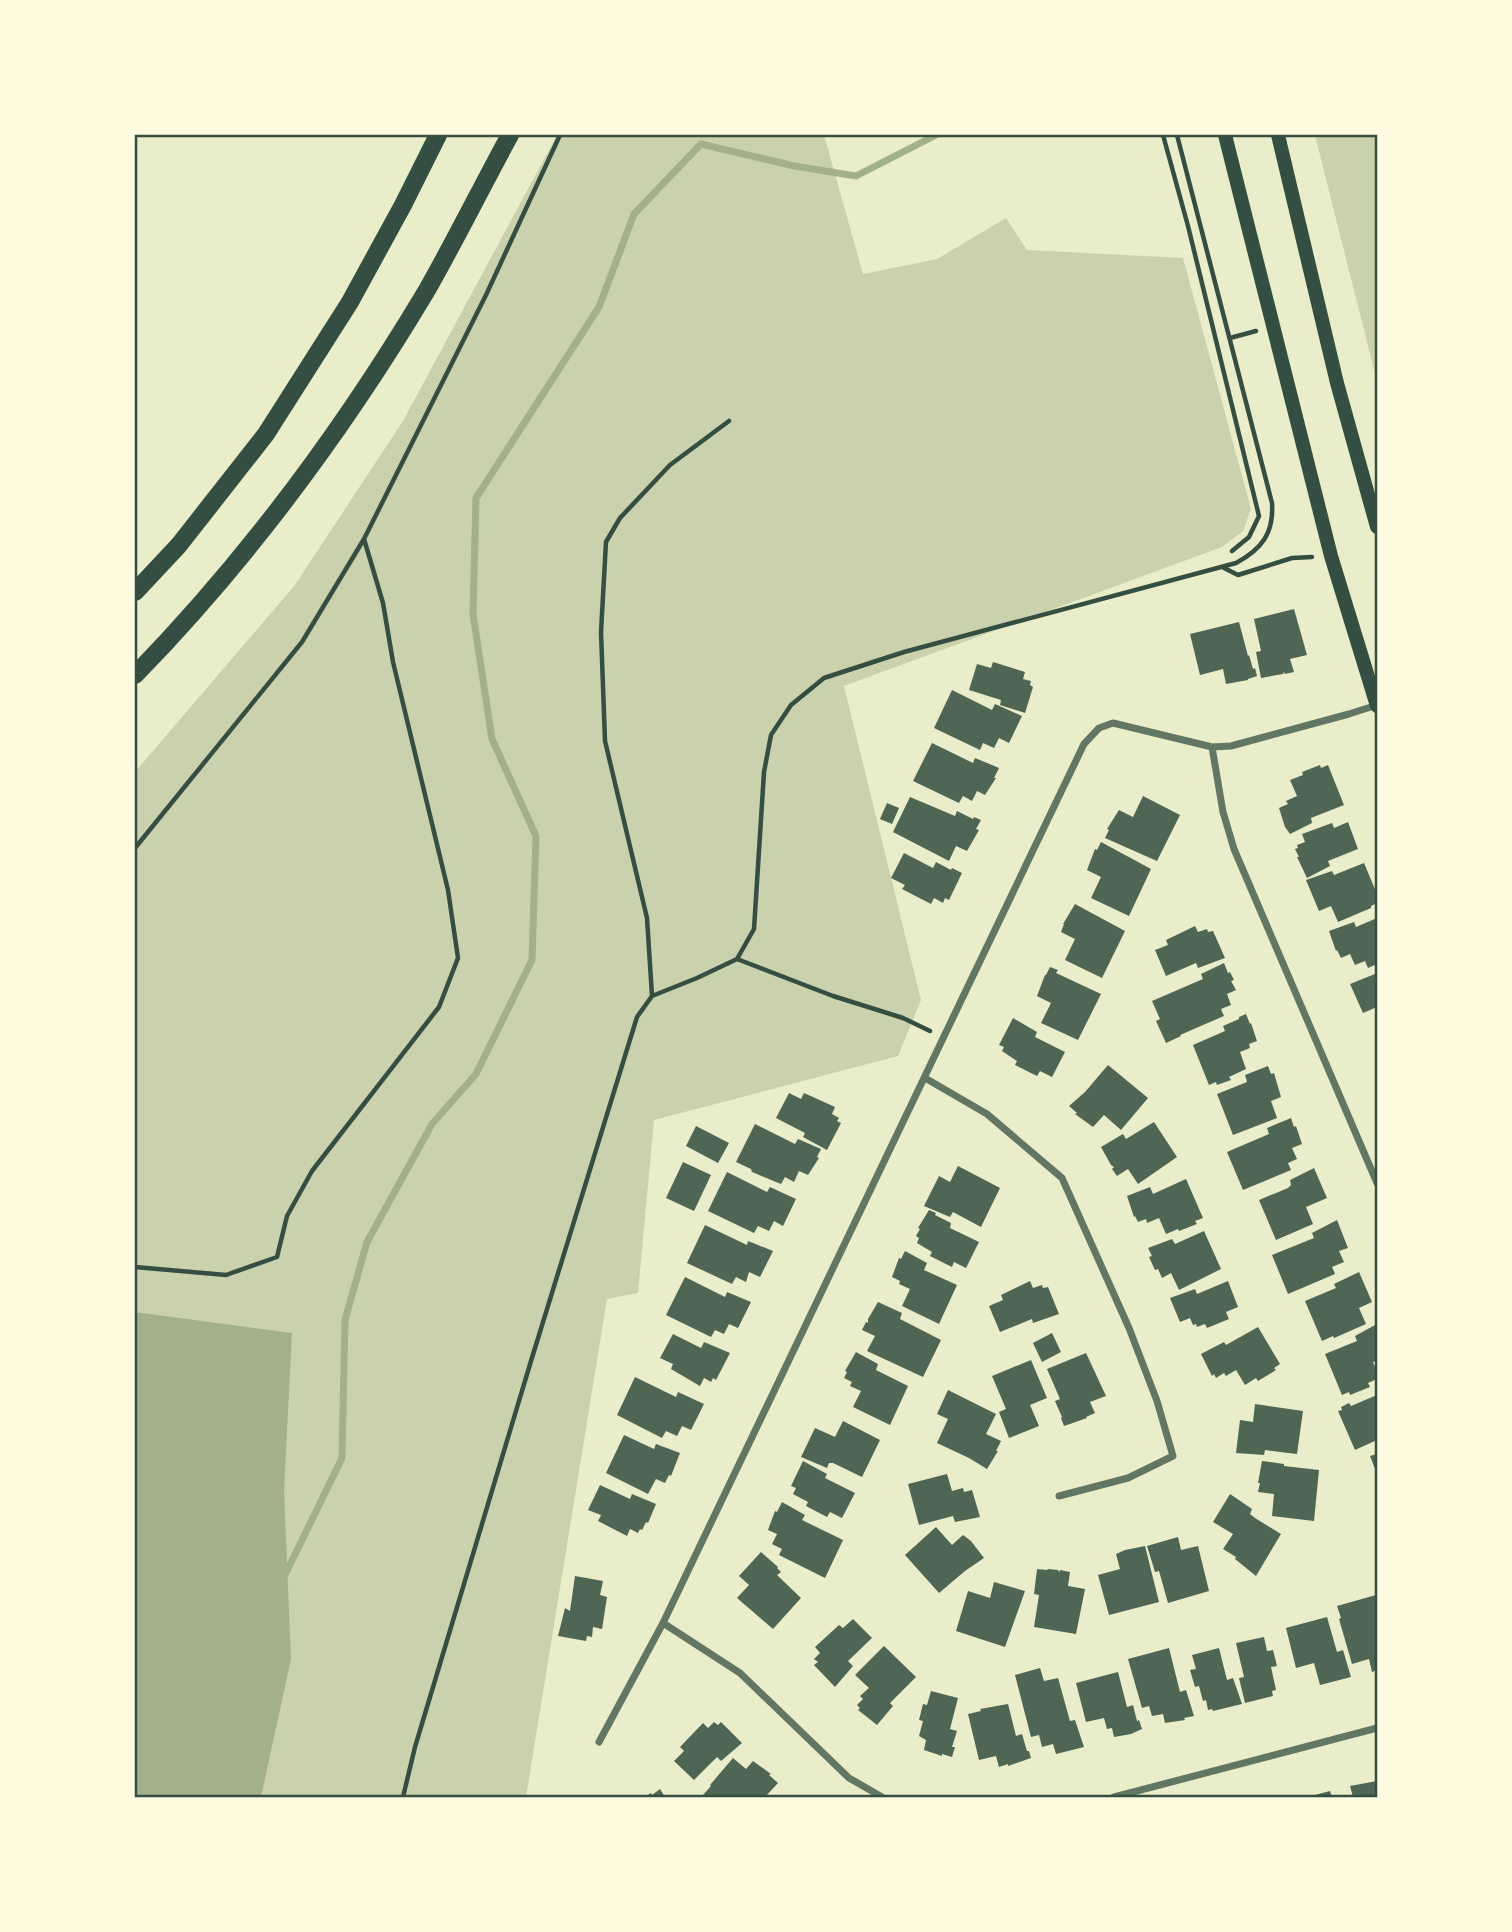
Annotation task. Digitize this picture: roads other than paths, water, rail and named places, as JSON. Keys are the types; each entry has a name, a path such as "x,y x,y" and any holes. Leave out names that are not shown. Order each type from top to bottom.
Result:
{"main road":[{"path":"135,592 178,545 266,434 350,302 438,135"},
{"path":"135,675 175,634 270,522 346,417 427,288 510,135"},
{"path":"1225,135 1331,556 1377,705"},
{"path":"1278,135 1337,383 1377,527"}],"street":[{"path":"599,1742 663,1623 1084,744 1099,728 1113,723 1212,747 1231,746 1377,705"},
{"path":"1212,747 1223,812 1234,849 1377,1183"},
{"path":"925,1078 987,1114 1062,1178 1129,1328 1157,1401 1173,1456 1128,1478 1059,1496"},
{"path":"663,1623 740,1673 849,1778 882,1797"},
{"path":"1114,1797 1377,1728"}],"waterway":[{"path":"285,1575 342,1458 345,1320 367,1242 432,1124 476,1074 532,960 536,836 492,739 473,614 476,498 599,307 634,214 701,144 794,166 856,176 936,135"}]}
